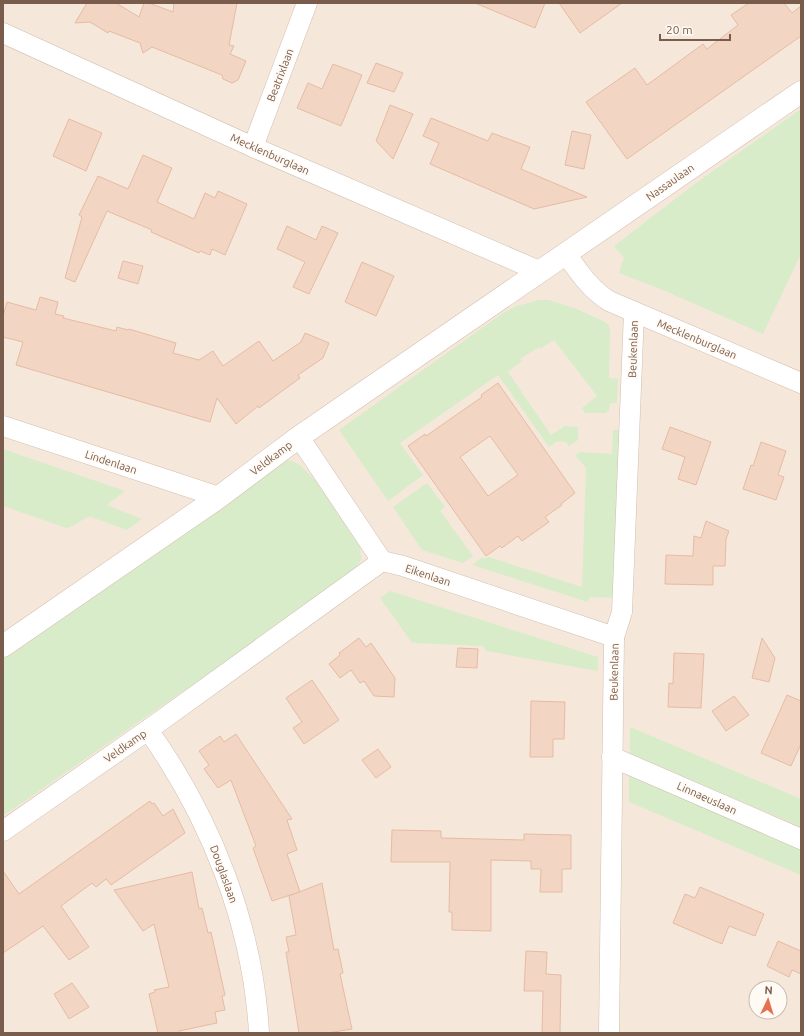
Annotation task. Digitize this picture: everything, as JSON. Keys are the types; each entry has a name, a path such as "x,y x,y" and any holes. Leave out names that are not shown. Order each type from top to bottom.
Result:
{"street":[{"name":"Beatrixlaan","path":"253,147 307,3"},
{"name":"Mecklenburglaan","path":"3,33 253,147 539,271"},
{"name":"Nassaulaan","path":"539,271 801,92"},
{"name":"Mecklenburglaan","path":"566,254 597,294 609,302 801,383"},
{"name":"Veldkamp","path":"3,646 219,497 299,437 539,271"},
{"name":"Beukenlaan","path":"609,1033 614,637 622,612 634,312"},
{"name":"Lindenlaan","path":"3,426 219,497"},
{"path":"299,437 382,561"},
{"name":"Veldkamp","path":"3,830 148,730 382,561"},
{"name":"Eikenlaan","path":"382,561 403,566 614,637"},
{"name":"Douglaslaan","path":"148,730 164,752 185,787 204,823 220,861 234,900 244,939 254,985 259,1033"},
{"name":"Linnaeuslaan","path":"612,757 801,839"}],"shaded area":[{"path":"3,3 801,3 801,1033 3,1033"}],"green space":[{"path":"801,109 801,254 763,334 663,290 619,273 624,258 614,246 696,183"},
{"path":"539,300 549,300 577,309 608,324 610,329 609,378 618,379 617,403 610,403 609,411 607,411 607,413 585,413 582,408 597,396 554,340 540,349 539,347 520,359 522,361 508,372 551,435 565,426 578,427 578,440 569,446 566,442 557,441 549,447 498,375 400,443 423,475 388,501 339,430 503,313 516,306"},
{"path":"613,430 621,430 616,598 589,597 588,602 472,565 483,557 484,559 489,557 582,587 586,468 575,455 581,452 612,454"},
{"path":"3,449 125,491 107,505 142,519 127,530 91,517 66,528 3,506"},
{"path":"289,460 300,465 315,480 360,547 361,560 353,572 328,591 3,816 3,657 269,469"},
{"path":"427,483 445,507 440,511 473,556 463,563 422,550 393,507"},
{"path":"390,591 598,657 598,671 486,651 483,646 412,643 380,598"},
{"path":"630,727 801,799 801,827 630,754"},
{"path":"629,771 801,846 801,875 629,802"}],"building":[{"path":"87,3 116,3 139,17 144,3 149,3 173,12 174,3 237,3 229,45 234,46 230,54 246,61 238,80 232,83 223,79 222,75 152,47 143,53 140,43 109,31 108,33 90,22 75,23"},
{"path":"475,3 545,3 535,28"},
{"path":"559,3 622,3 580,33"},
{"path":"749,3 784,3 792,13 801,6 801,36 627,159 586,102 635,68 647,85 703,44 707,49 738,25 731,15"},
{"path":"376,63 403,73 394,92 367,83"},
{"path":"333,64 362,75 341,126 297,108 308,83 322,89"},
{"path":"390,105 413,114 393,159 376,141"},
{"path":"431,118 488,141 492,133 530,147 521,169 587,197 534,209 430,164 439,143 423,136"},
{"path":"69,119 102,133 86,171 53,156"},
{"path":"572,131 591,135 584,169 565,165"},
{"path":"143,155 172,168 157,202 194,219 205,193 215,198 218,191 247,204 225,255 212,249 210,255 200,251 199,253 151,232 152,230 107,211 75,282 65,278 82,217 79,215 98,176 128,189"},
{"path":"287,226 316,240 322,226 338,233 309,294 293,287 305,262 277,249"},
{"path":"123,261 143,266 138,284 118,278"},
{"path":"362,262 394,276 376,316 345,302"},
{"path":"40,297 58,302 55,314 64,316 63,318 116,331 117,327 129,329 176,343 173,353 199,360 213,351 223,366 259,341 273,361 301,342 305,333 329,343 323,358 298,375 300,378 259,408 258,406 236,424 217,398 210,422 16,365 23,342 3,337 3,316 7,302 36,310"},
{"path":"498,383 575,493 561,504 562,505 545,517 549,522 522,541 518,536 502,548 500,546 486,556 408,446 425,434 426,436 482,397 481,395","holes":["490,436 518,475 488,496 460,457"]},
{"path":"670,427 711,442 696,485 678,479 685,457 662,449"},
{"path":"761,442 786,451 778,475 784,477 776,500 743,489"},
{"path":"706,521 729,531 726,539 725,566 713,566 713,585 665,584 666,555 693,556 694,536 701,538"},
{"path":"359,638 366,647 371,643 395,678 394,697 374,696 364,681 360,683 351,670 340,678 329,664 340,655 339,653"},
{"path":"762,638 775,658 769,682 752,678"},
{"path":"458,648 478,649 477,668 456,667"},
{"path":"674,653 704,654 701,708 668,707 669,683 673,684"},
{"path":"312,680 339,720 304,744 293,728 302,722 286,698"},
{"path":"787,695 801,701 801,744 791,766 761,753"},
{"path":"734,696 749,715 726,731 712,711"},
{"path":"531,701 565,702 564,739 553,739 553,757 530,757"},
{"path":"236,734 292,819 287,820 297,850 287,854 300,892 272,901 253,848 256,846 231,780 218,788 204,769 209,765 199,751 220,736 224,742"},
{"path":"378,749 391,767 376,778 362,760"},
{"path":"150,801 152,804 154,803 163,816 173,809 185,833 111,885 106,879 96,887 92,883 61,906 89,947 69,960 43,926 3,953 3,871 19,894"},
{"path":"392,830 441,831 441,838 524,840 524,834 571,835 571,869 562,869 562,892 540,892 541,869 531,869 531,861 491,860 491,931 452,930 452,912 449,912 450,862 391,862"},
{"path":"192,872 199,909 202,908 208,933 211,932 225,995 222,996 225,1010 215,1012 217,1023 179,1031 179,1033 158,1033 149,994 155,992 154,990 169,987 154,924 143,931 114,890"},
{"path":"322,883 334,950 338,949 343,973 340,974 352,1029 328,1033 299,1033 286,952 289,952 286,937 296,935 289,896"},
{"path":"700,887 764,914 755,936 729,926 722,944 673,923 685,894 695,898"},
{"path":"778,941 801,951 801,974 792,970 789,977 767,966"},
{"path":"526,951 547,952 546,974 561,975 560,1033 542,1033 543,991 524,991"},
{"path":"72,983 89,1007 69,1019 54,994"}]}
